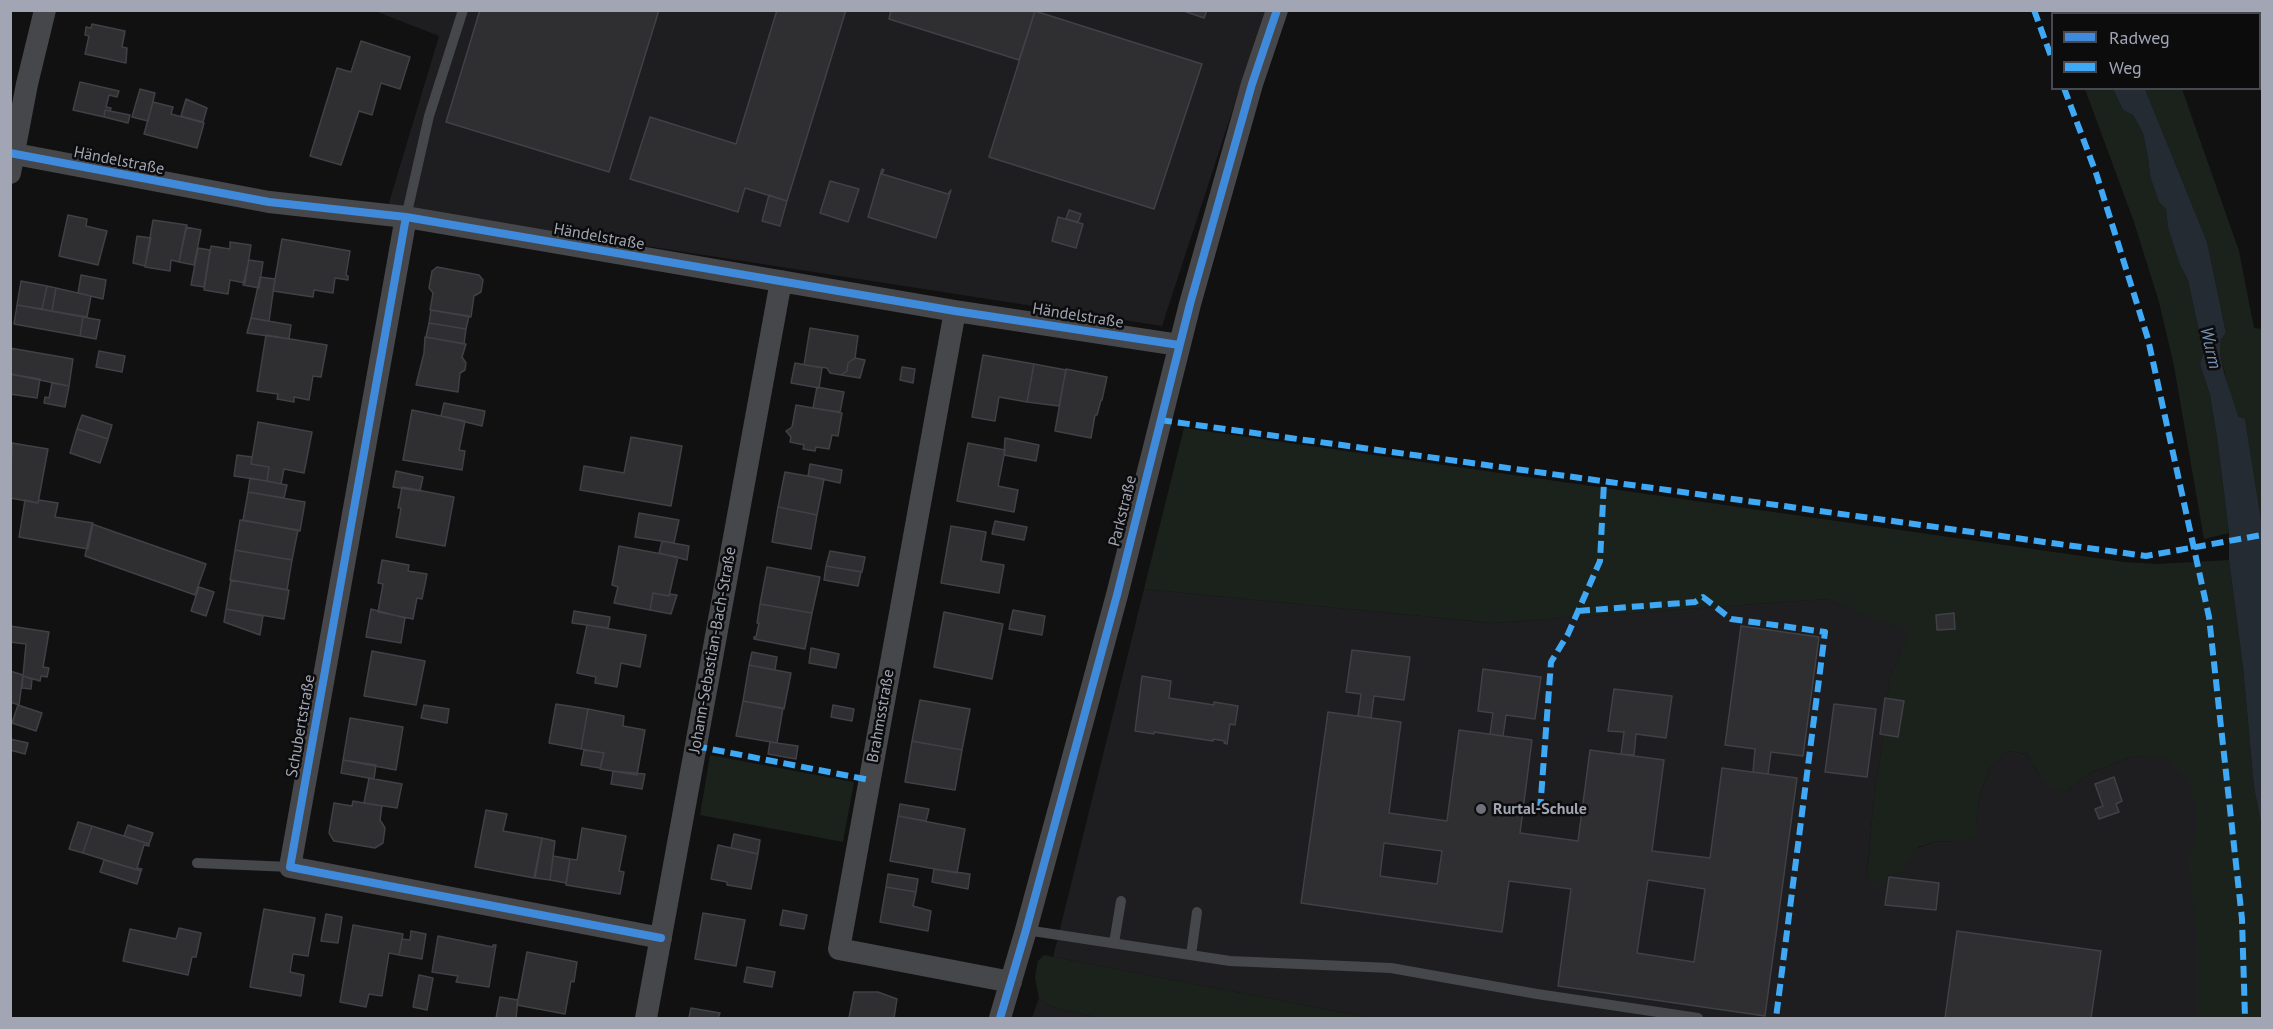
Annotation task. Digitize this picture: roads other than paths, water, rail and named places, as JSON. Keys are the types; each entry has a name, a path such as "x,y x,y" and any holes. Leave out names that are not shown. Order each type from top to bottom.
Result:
{"street":[{"path":"12,160 45,10"},
{"name":"Parkstraße","path":"1000,1018 1117,595 1179,345 1252,84 1277,10"},
{"name":"Händelstraße","path":"12,160 269,202 406,217 956,311 1179,345"},
{"name":"Schubertstraße","path":"290,867 406,217"},
{"name":"Johann-Sebastian-Bach-Straße","path":"646,1018 781,282"},
{"name":"Brahmsstraße","path":"956,311 839,949 1011,982"},
{"path":"290,867 661,938"}],"lane":[{"path":"406,217 429,116 463,10"},
{"path":"196,863 290,867"},
{"path":"1114,943 1121,901"},
{"path":"1191,955 1197,912"},
{"path":"1026,930 1230,961 1390,968 1537,994 1698,1018"}],"water":[{"name":"Wurm","path":"2113,90 2145,90 2207,242 2226,333 2220,340 2224,373 2238,416 2245,419 2262,526 2262,828 2254,787 2218,444 2210,395 2200,364 2205,348 2188,280 2180,265 2168,228 2166,209 2159,202 2150,176 2143,133 2133,115 2123,110"}],"place":[{"name":"Rurtal-Schule","path":"1481,809"}]}
